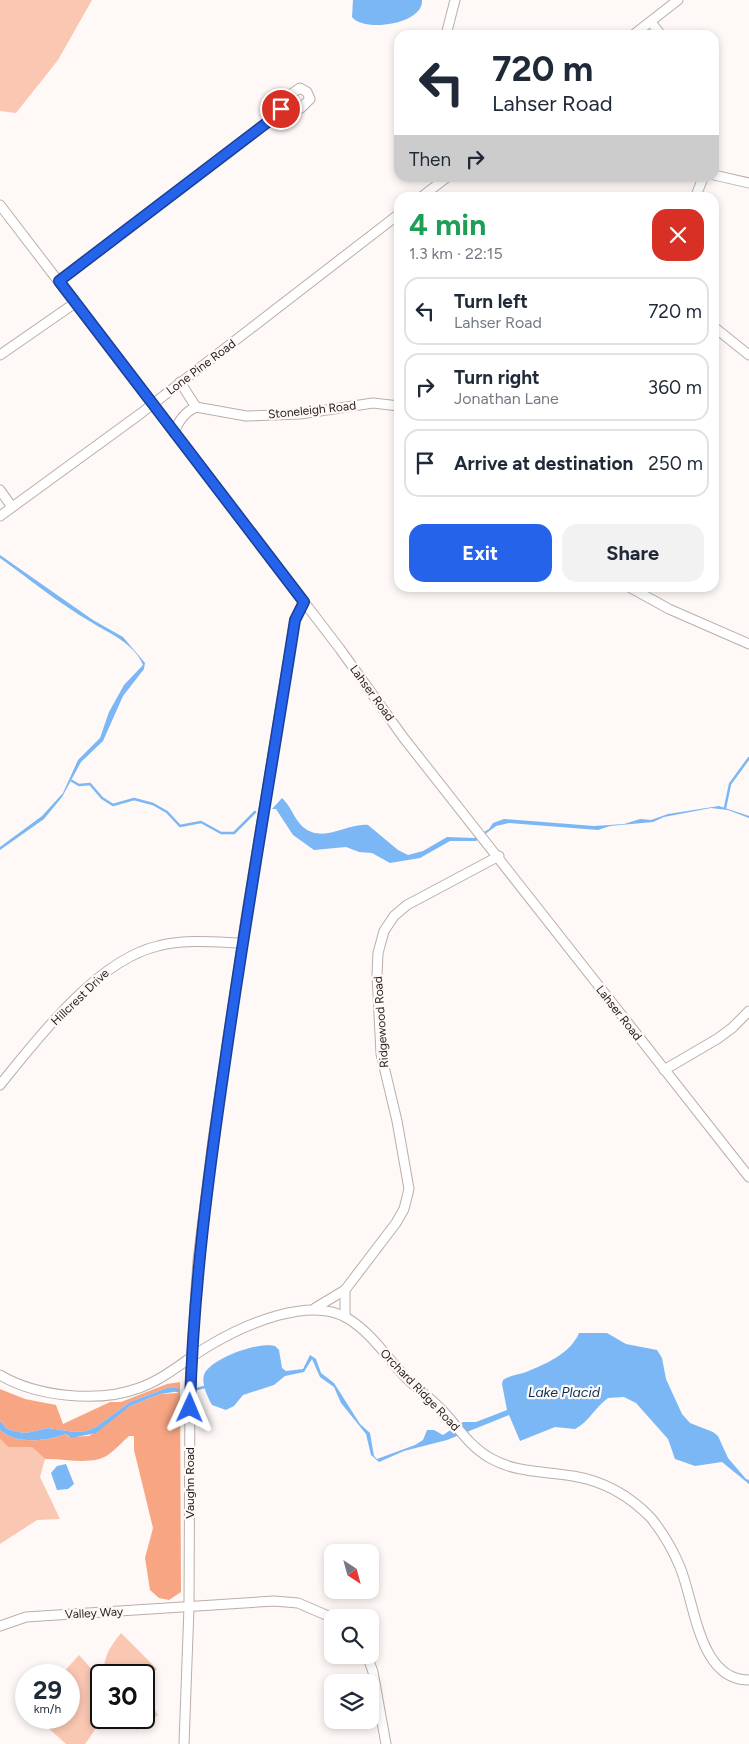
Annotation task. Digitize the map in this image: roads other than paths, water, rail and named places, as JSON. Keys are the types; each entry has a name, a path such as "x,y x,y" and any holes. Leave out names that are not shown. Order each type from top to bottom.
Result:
{"street":[{"path":"447,30 454,0"},
{"path":"640,30 678,0"},
{"path":"651,22 657,30"},
{"path":"59,281 273,118"},
{"path":"719,176 749,183"},
{"path":"428,192 441,182"},
{"name":"Lahser Road","path":"0,205 304,602 403,737 499,856 749,1177"},
{"name":"Lone Pine Road","path":"0,516 152,404 394,218"},
{"path":"0,355 75,302"},
{"path":"719,331 749,355"},
{"path":"174,433 180,420 196,407 180,382"},
{"name":"Stoneleigh Road","path":"196,407 246,416 300,414 373,403 394,405"},
{"path":"0,490 12,507"},
{"path":"638,592 669,609 749,644"},
{"name":"Vaughn Road","path":"184,1744 189,1607 190,1383 202,1224 242,944 295,620 304,602"},
{"name":"Ridgewood Road","path":"315,1308 345,1290 396,1223 404,1208 409,1189 397,1121 381,1054 377,975 381,938 394,916 407,905 499,856"},
{"name":"Hillcrest Drive","path":"0,1085 51,1025 101,975 116,964 145,950 168,943 242,944"},
{"path":"664,1070 725,1034 749,1012"},
{"path":"345,1290 345,1317"},
{"path":"0,1376 17,1384 40,1391 64,1394 106,1395 126,1392 168,1374 212,1344 258,1323 315,1308"},
{"name":"Orchard Ridge Road","path":"315,1308 345,1317 370,1337 476,1449 499,1463 526,1472 574,1476 600,1483 621,1493 638,1506 658,1528 676,1557 704,1642 715,1665 730,1678 749,1680"},
{"name":"Valley Way","path":"0,1626 26,1617 189,1607 235,1602 285,1601 311,1607 324,1614"},
{"path":"370,1664 386,1744"}],"water":[{"path":"353,0 422,0 420,8 414,15 404,20 380,25 359,22 352,17"},
{"path":"0,555 93,620 123,637 145,663 144,669 123,696 103,741 81,762 62,797 44,819 0,850 0,847 42,816 63,793 78,760 100,738 109,712 124,685 143,665 139,657 128,645 56,599 0,558"},
{"path":"282,798 300,824 311,832 319,834 368,825 398,850 408,855 423,851 447,837 474,838 489,829 493,823 504,819 594,826 624,824 640,819 651,820 668,814 719,806 749,816 749,818 728,810 711,808 664,817 653,822 610,826 598,830 509,823 496,826 476,841 450,841 420,858 390,863 372,853 359,852 346,847 314,850 293,835 276,809 272,809"},
{"name":"Lake Placid","path":"579,1333 607,1333 626,1344 657,1350 662,1358 666,1379 682,1414 690,1423 713,1432 718,1436 728,1458 749,1480 749,1484 722,1462 695,1466 675,1459 668,1439 636,1403 624,1397 608,1398 575,1429 555,1427 520,1441 509,1415 447,1440 404,1451 379,1462 371,1455 366,1434 341,1403 334,1387 320,1377 312,1359 304,1372 285,1376 274,1385 243,1395 234,1406 226,1410 212,1405 203,1382 204,1375 208,1369 224,1357 258,1346 275,1346 279,1350 282,1368 286,1371 303,1369 310,1355 316,1359 321,1373 334,1383 360,1424 370,1433 374,1456 377,1459 415,1445 423,1440 427,1430 434,1430 443,1435 463,1422 476,1422 507,1410 502,1384 503,1380 534,1369 557,1357 570,1346"},
{"path":"167,1388 176,1388 180,1391 160,1394 130,1406 96,1433 71,1438 66,1434 41,1440 23,1440 7,1435 0,1430 0,1421 7,1429 26,1433 48,1428 74,1432 86,1431 96,1427 130,1402"},
{"path":"66,1464 74,1484 68,1489 57,1490 51,1473 57,1466"}],"waterway":[{"path":"725,808 730,784 749,758"},
{"path":"72,781 79,785 90,784 102,798 113,805 134,799 153,804 167,812 180,826 201,822 221,833 234,833 255,812"},
{"path":"197,1389 208,1386"}]}
